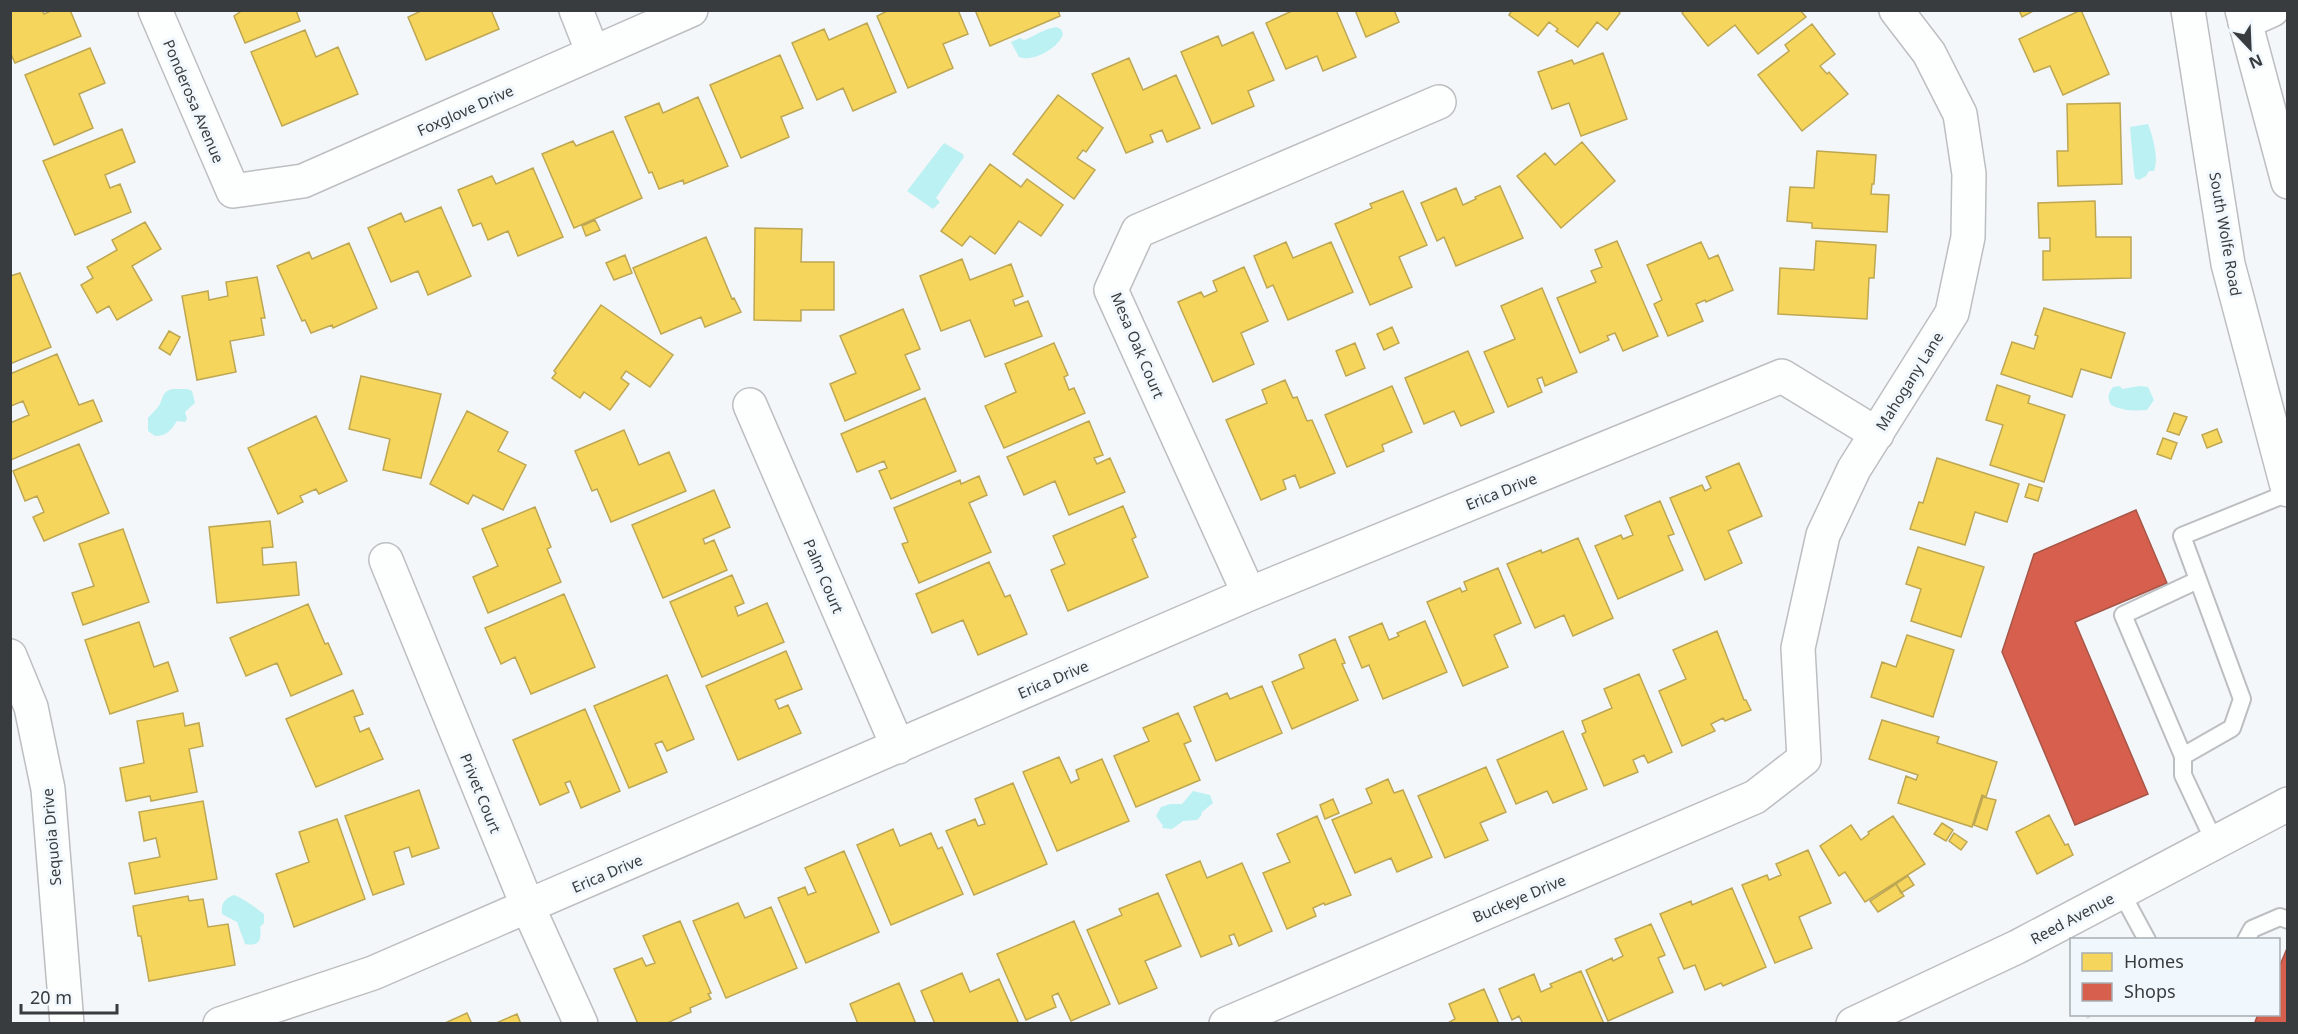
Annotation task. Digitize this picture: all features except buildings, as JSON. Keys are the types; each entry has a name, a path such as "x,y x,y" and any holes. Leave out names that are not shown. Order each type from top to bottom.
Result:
{"street":[{"name":"Ponderosa Avenue","path":"155,10 233,191"},
{"path":"576,10 593,53"},
{"name":"Foxglove Drive","path":"233,191 303,181 691,10"},
{"name":"Mahogany Lane","path":"1804,759 1798,648 1823,535 1854,469 1952,313 1968,237 1969,174 1960,114 1929,53 1896,10"},
{"name":"South Wolfe Road","path":"2188,10 2228,264 2288,491"},
{"path":"2253,14 2288,182"},
{"name":"Mesa Oak Court","path":"1248,594 1112,290 1138,231 1439,102"},
{"name":"Erica Drive","path":"220,1023 373,973 1248,594 1782,376 1877,434"},
{"name":"Palm Court","path":"750,405 898,747"},
{"name":"Privet Court","path":"386,560 528,907 581,1023"},
{"name":"Sequoia Drive","path":"10,656 31,707 48,789 67,1023"},
{"name":"Buckeye Drive","path":"1226,1023 1755,797 1804,759"},
{"name":"Reed Avenue","path":"1853,1023 2017,947 2288,804"}],"lane":[{"path":"2183,756 2232,728 2242,699 2182,536 2288,491"},
{"path":"2198,580 2123,615 2183,756 2183,775 2215,843"},
{"path":"2121,892 2146,938"},
{"path":"2247,938 2252,929 2280,917 2288,920"}],"water":[{"path":"1056,27 1061,29 1063,34 1051,49 1031,58 1019,57 1011,42 1020,38 1024,40"},
{"path":"2148,124 2156,160 2154,171 2149,171 2139,180 2135,178 2130,127"},
{"path":"944,143 963,154 964,157 936,198 940,202 933,209 907,191"},
{"path":"2120,386 2122,389 2148,387 2154,400 2147,410 2115,407 2111,405 2109,396 2113,387"},
{"path":"173,389 192,391 195,403 185,412 187,419 185,422 177,421 168,432 155,436 148,431 148,418 158,407 165,393"},
{"path":"1193,791 1210,795 1213,803 1202,812 1197,820 1183,821 1172,829 1162,828 1156,816 1161,807 1182,804"},
{"path":"234,895 264,914 264,923 260,927 260,939 254,944 245,944 237,922 222,914 224,902"}]}
